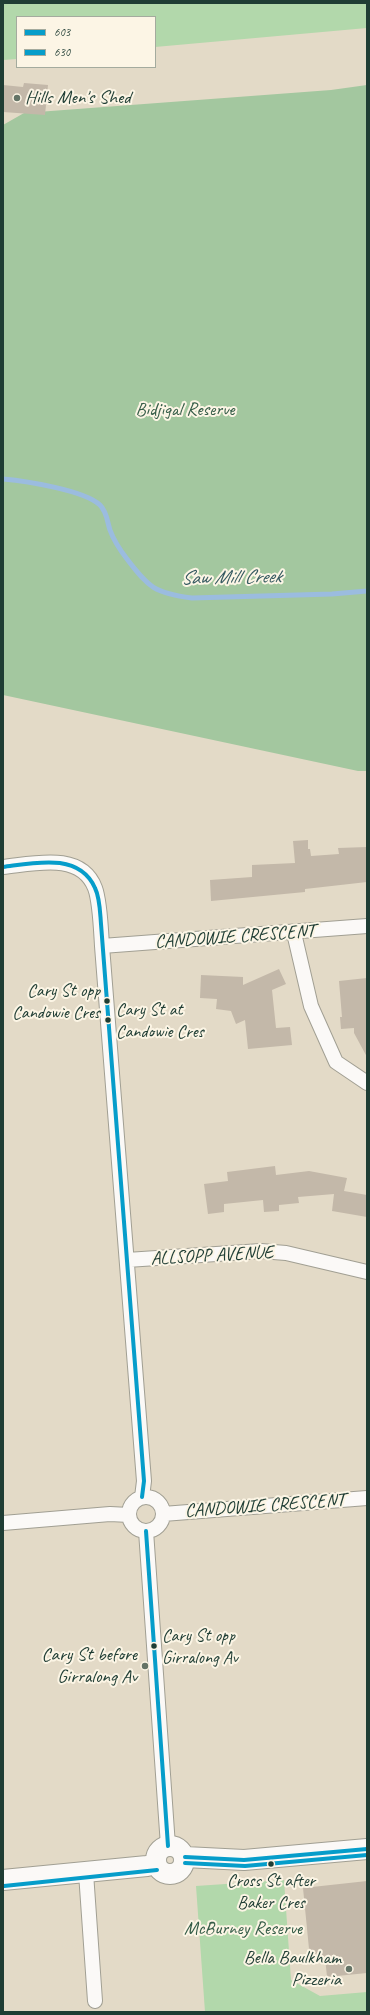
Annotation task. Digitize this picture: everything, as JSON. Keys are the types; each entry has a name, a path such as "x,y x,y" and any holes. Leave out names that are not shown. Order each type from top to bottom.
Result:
{"street":[{"path":"3,867 62,862 85,873 96,889 102,946 144,1481 142,1497"},
{"name":"CANDOWIE CRESCENT","path":"102,946 294,933 367,926"},
{"path":"294,933 311,1006 336,1062 367,1083"},
{"name":"ALLSOPP AVENUE","path":"127,1260 261,1251 286,1253 367,1272"},
{"path":"142,1497 153,1498 159,1503 163,1514 158,1525 146,1531 138,1529 132,1524 129,1515 130,1508 135,1501 142,1497"},
{"name":"CANDOWIE CRESCENT","path":"163,1514 367,1498"},
{"path":"3,1523 110,1514 129,1515"},
{"path":"146,1531 168,1846"},
{"path":"168,1846 180,1850 185,1857 183,1867 176,1874 166,1874 158,1868 156,1864 157,1854 163,1847 168,1846"},
{"path":"185,1857 244,1860 367,1849"},
{"path":"3,1880 86,1873 156,1864"},
{"path":"86,1873 95,2001"}],"green space":[{"path":"3,3 367,3 367,28 156,47 156,16 16,16 16,59 3,60"},
{"name":"Bidjigal Reserve","path":"367,85 367,771 358,771 3,695 3,125 24,113 331,90"},
{"name":"McBurney Reserve","path":"284,1880 291,1980 320,1996 367,1992 367,2012 205,2012 196,1886"}],"building":[{"path":"24,83 48,85 45,115 3,112 3,85 23,87"},
{"path":"308,840 308,849 310,849 311,856 339,854 338,848 367,847 367,882 305,889 305,892 211,901 210,880 252,877 252,865 295,863 293,841"},
{"path":"279,969 286,984 272,990 276,1028 290,1027 292,1045 248,1049 245,1020 236,1024 231,1011 216,1009 217,999 200,998 201,975 243,977 243,985"},
{"path":"367,978 367,1057 354,1033 354,1028 341,1029 340,1017 342,1017 339,981"},
{"path":"275,1166 276,1175 309,1171 347,1178 344,1191 367,1195 367,1217 332,1211 334,1194 298,1197 299,1203 279,1205 279,1211 264,1212 263,1200 224,1204 224,1212 208,1214 204,1184 228,1181 227,1172"},
{"path":"367,1881 367,1973 327,1977 325,1957 310,1959 303,1888"}],"waterway":[{"name":"Saw Mill Creek","path":"3,479 54,487 81,495 100,505 105,514 115,542 141,577 154,588 169,594 192,598 332,594 367,591"}],"transit line":[{"name":"603","path":"3,867 42,862 67,864 78,869 88,877 98,896 144,1481 142,1497"},
{"name":"603","path":"146,1531 168,1846"},
{"name":"603","path":"185,1857 244,1860 367,1849"},
{"name":"630","path":"185,1863 245,1866 367,1855"},
{"name":"630","path":"4,1886 157,1870"}],"place":[{"name":"Hills Men's Shed","path":"17,98"},
{"name":"Cary St opp Candowie Cres","path":"107,1001"},
{"name":"Cary St at Candowie Cres","path":"108,1020"},
{"name":"Cary St opp Girralong Av","path":"154,1646"},
{"name":"Cary St before Girralong Av","path":"145,1666"},
{"name":"Cross St after Baker Cres","path":"271,1864"},
{"name":"Bella Baulkham Pizzeria","path":"349,1969"}]}
